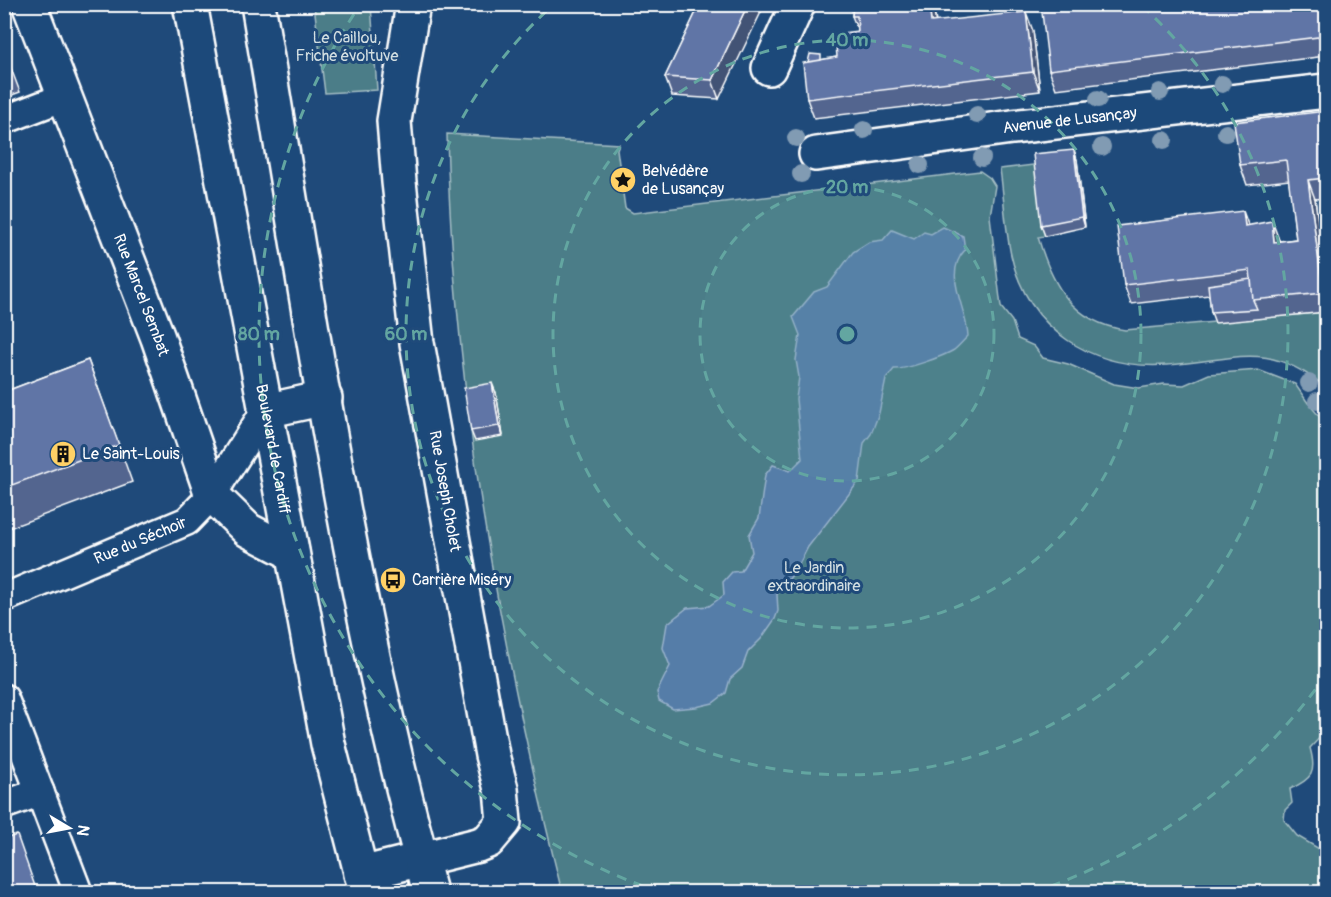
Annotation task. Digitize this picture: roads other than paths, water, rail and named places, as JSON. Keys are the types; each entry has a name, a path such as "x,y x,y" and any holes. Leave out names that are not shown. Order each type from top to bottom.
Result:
{"street":[{"name":"Rue Marcel Sembat","path":"29,4 158,338 212,495 248,530 291,553"},
{"name":"Boulevard de Cardiff","path":"190,4 327,744 364,883"},
{"path":"258,4 325,398 379,683 430,892"},
{"name":"Rue Joseph Cholet","path":"364,883 421,860 488,841 504,822 501,789 492,755 417,343 394,121 413,4"},
{"path":"769,68 798,4"},
{"name":"Avenue de Lusançay","path":"816,154 1012,127 1326,91"},
{"path":"265,411 325,398"}],"lane":[{"path":"4,120 64,97"},
{"name":"Rue du Séchoir","path":"4,598 187,521 212,495 265,411"},
{"path":"4,698 78,892"},
{"path":"4,805 40,792"}],"water":[{"path":"943,227 963,236 965,250 958,259 956,280 968,336 954,350 925,362 894,369 886,379 879,413 871,434 864,443 859,481 808,547 796,570 777,594 778,611 775,619 761,639 748,652 742,668 730,679 726,693 713,703 696,707 673,709 659,701 657,692 670,666 663,648 667,624 687,608 709,606 724,595 723,582 732,572 741,571 752,552 749,535 759,518 765,475 773,465 790,471 802,459 796,399 799,377 796,360 800,335 793,317 814,292 827,287 853,252 869,242 883,240 892,230 914,239 924,232 931,234"}],"place":[{"name":"Belvédère de Lusançay","path":"623,180"},
{"name":"Le Saint-Louis","path":"63,454"},
{"name":"Carrière Miséry","path":"393,580"}],"park label":[{"name":"Le Caillou, Friche évoltuve","path":"347,47"},
{"name":"Le Jardin extraordinaire","path":"814,577"}]}
